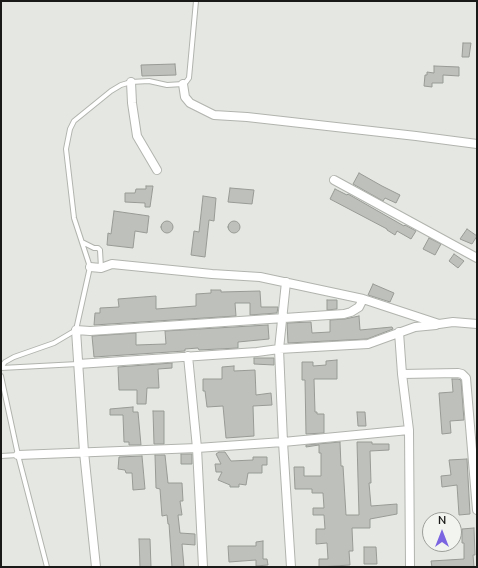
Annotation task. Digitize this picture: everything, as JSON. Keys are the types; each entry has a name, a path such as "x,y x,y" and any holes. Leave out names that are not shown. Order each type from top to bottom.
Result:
{"street":[{"path":"131,82 132,103 138,136 157,170"},
{"path":"183,84 185,97 190,103 214,115 247,117 477,144"},
{"path":"334,180 477,258"},
{"path":"90,267 101,268 112,264 212,274 260,277 363,299 439,324"},
{"path":"286,282 279,349 291,567"},
{"path":"96,567 84,452 76,330 90,331 344,314 359,307 363,299"},
{"path":"78,364 368,344 416,327 453,322 477,324"},
{"path":"399,332 402,374 409,430 410,567"},
{"path":"188,356 197,448 202,567"},
{"path":"402,374 458,372 466,378 477,510"},
{"path":"18,455 197,448 283,442 409,430"}],"lane":[{"path":"1,368 5,362 14,357 54,343 76,330 90,267 74,218 66,149 70,129 74,121 111,91 121,85 131,82 149,81 167,85 183,84 189,78 196,1"},
{"path":"82,242 100,250 101,268"},
{"path":"1,368 78,364"},
{"path":"1,376 18,455 47,567"},
{"path":"1,456 18,455"}],"building":[{"path":"463,43 471,43 469,57 462,57"},
{"path":"175,64 176,75 142,76 141,65"},
{"path":"434,66 459,67 459,76 443,75 443,83 432,83 432,87 424,86 425,75 427,75 427,72 434,73"},
{"path":"359,173 400,195 396,203 385,198 383,201 353,184"},
{"path":"146,186 153,186 150,207 145,207 145,203 125,202 125,193 135,193 136,189 146,189"},
{"path":"230,188 254,190 252,204 228,202"},
{"path":"335,189 347,195 348,194 404,226 405,225 416,231 411,239 397,231 395,235 387,229 330,199"},
{"path":"203,196 216,198 214,221 209,220 205,257 191,255 194,231 199,232"},
{"path":"114,211 149,216 147,233 135,231 133,248 107,245 108,233 111,234"},
{"path":"165,221 169,221 173,227 169,233 165,233 161,229 161,225"},
{"path":"236,221 239,222 239,232 232,233 229,232 228,225 229,222"},
{"path":"467,229 477,236 472,244 460,239"},
{"path":"429,238 441,244 435,255 423,249"},
{"path":"454,254 464,261 458,268 449,261"},
{"path":"373,284 394,293 390,302 368,295"},
{"path":"211,290 221,290 221,292 260,291 261,307 278,307 277,313 250,315 250,303 235,303 236,316 94,325 95,313 100,313 100,308 119,307 118,299 156,296 156,309 196,306 196,294 211,293"},
{"path":"327,300 337,300 337,309 327,310"},
{"path":"359,316 360,330 392,327 393,329 367,339 288,343 287,323 311,322 312,333 330,332 330,320"},
{"path":"268,325 269,339 238,342 238,348 199,350 198,348 185,349 185,351 94,357 92,336 136,333 136,345 166,344 165,331"},
{"path":"254,358 274,358 274,365 254,364"},
{"path":"337,360 337,379 314,379 315,412 317,412 317,414 324,414 324,433 306,434 305,380 302,380 302,362 313,362 313,366 326,365 326,361"},
{"path":"172,363 172,368 158,369 159,388 147,388 146,404 137,404 137,390 119,390 118,367"},
{"path":"234,366 234,371 255,370 256,395 271,393 272,405 253,406 254,436 226,438 223,406 207,407 205,391 203,391 203,379 222,379 222,367"},
{"path":"452,379 461,380 464,420 450,421 451,433 442,434 439,393 453,392"},
{"path":"133,407 133,412 138,412 141,445 129,445 129,442 124,442 123,415 110,415 110,409"},
{"path":"153,411 164,411 164,444 154,444"},
{"path":"357,412 365,412 366,426 358,426"},
{"path":"340,442 346,515 359,515 357,442 389,444 389,450 370,451 371,483 369,483 371,506 397,504 397,514 370,519 370,528 352,528 353,551 349,551 350,565 319,567 319,559 328,559 327,543 316,544 316,529 325,529 324,515 313,515 313,508 324,508 323,493 312,493 312,489 295,489 294,467 304,467 304,476 321,476 321,453 319,453 319,445 306,447 306,445"},
{"path":"219,452 225,452 231,461 253,460 253,457 267,457 267,465 262,465 262,473 248,473 246,485 239,484 239,487 230,487 230,485 218,480 222,472 216,472 215,464 221,464 216,454"},
{"path":"181,454 192,454 192,464 181,464"},
{"path":"155,455 165,455 168,483 182,483 183,501 180,501 182,515 178,515 180,533 195,534 195,545 182,544 184,567 172,567 169,524 167,515 162,516 160,489 156,488"},
{"path":"142,456 145,489 133,490 132,473 126,473 125,470 118,469 119,457"},
{"path":"467,459 470,514 462,515 462,512 459,512 457,485 442,487 441,476 451,475 449,460"},
{"path":"474,528 474,567 432,567 431,561 464,559 462,529"},
{"path":"139,539 150,539 151,567 140,567"},
{"path":"263,541 263,559 267,559 268,565 256,566 256,560 229,562 228,546 256,546 256,542"},
{"path":"364,547 376,547 377,564 364,564"}]}
